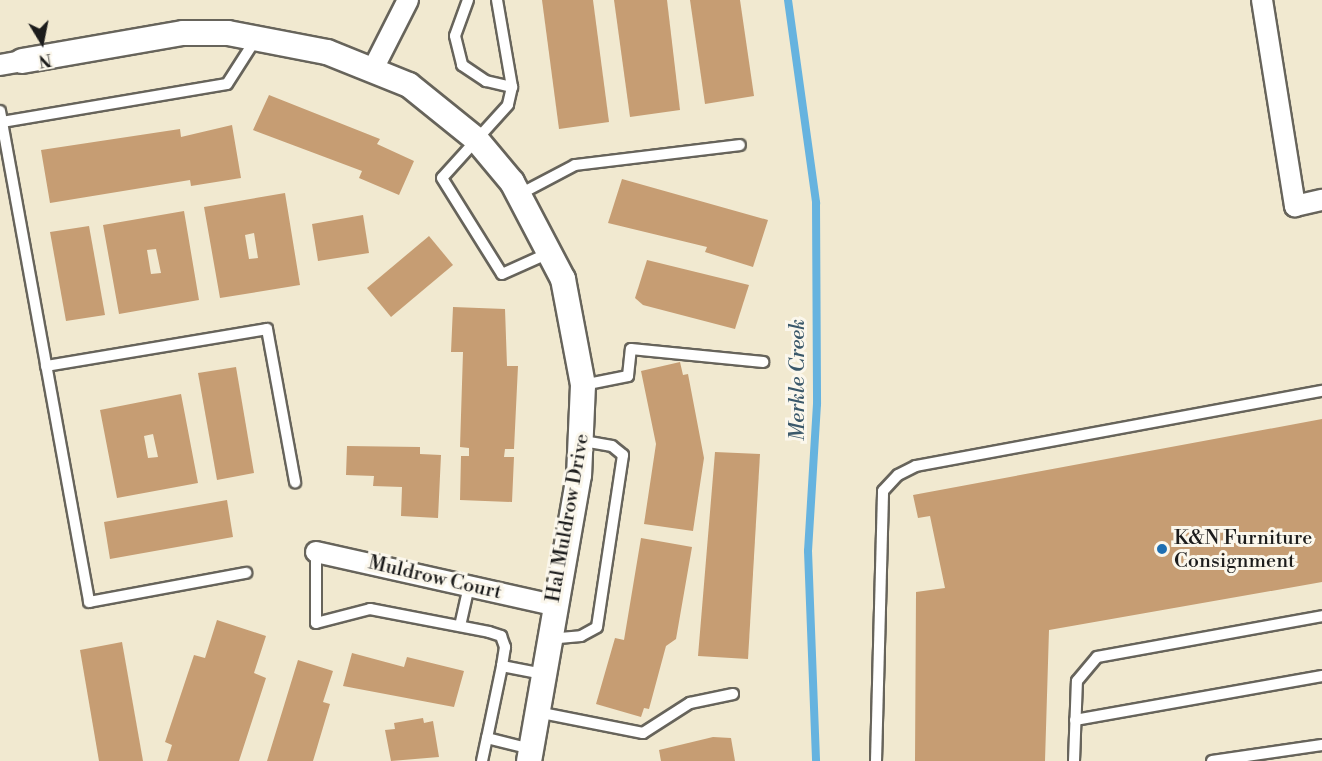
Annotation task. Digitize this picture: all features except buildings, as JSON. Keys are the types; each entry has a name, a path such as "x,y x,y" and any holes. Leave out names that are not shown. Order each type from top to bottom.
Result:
{"street":[{"path":"374,67 408,0"},
{"path":"1262,0 1295,206 1322,200"},
{"name":"Hal Muldrow Drive","path":"11,63 183,33 257,37 374,67 409,85 476,139 520,194 552,252 574,316 583,386 583,441 530,755"},
{"name":"Muldrow Court","path":"316,552 554,605"}],"lane":[{"path":"468,0 455,36 462,65 486,81 512,87"},
{"path":"497,0 512,87 508,105 442,178 502,274 552,252"},
{"path":"2,122 227,84 257,37"},
{"path":"0,111 89,602 246,573"},
{"path":"520,194 575,165 740,146"},
{"path":"46,366 267,329 295,482"},
{"path":"583,386 628,376 631,349 763,362"},
{"path":"876,761 883,491 898,475 916,466 1322,390"},
{"path":"548,639 581,636 597,627 623,455 612,446 583,441"},
{"path":"316,552 316,623 370,609 501,636 505,647 483,761"},
{"path":"460,626 469,586"},
{"path":"1074,761 1077,681 1097,657 1322,616"},
{"path":"502,666 543,674"},
{"path":"1075,720 1322,676"},
{"path":"537,712 643,733 690,703 733,694"},
{"path":"487,738 530,755"},
{"path":"1212,761 1322,745"}],"waterway":[{"name":"Merkle Creek","path":"788,0 816,203 817,404 808,551 816,761"}],"place":[{"name":"K&N Furniture Consignment","path":"1162,549"}]}
